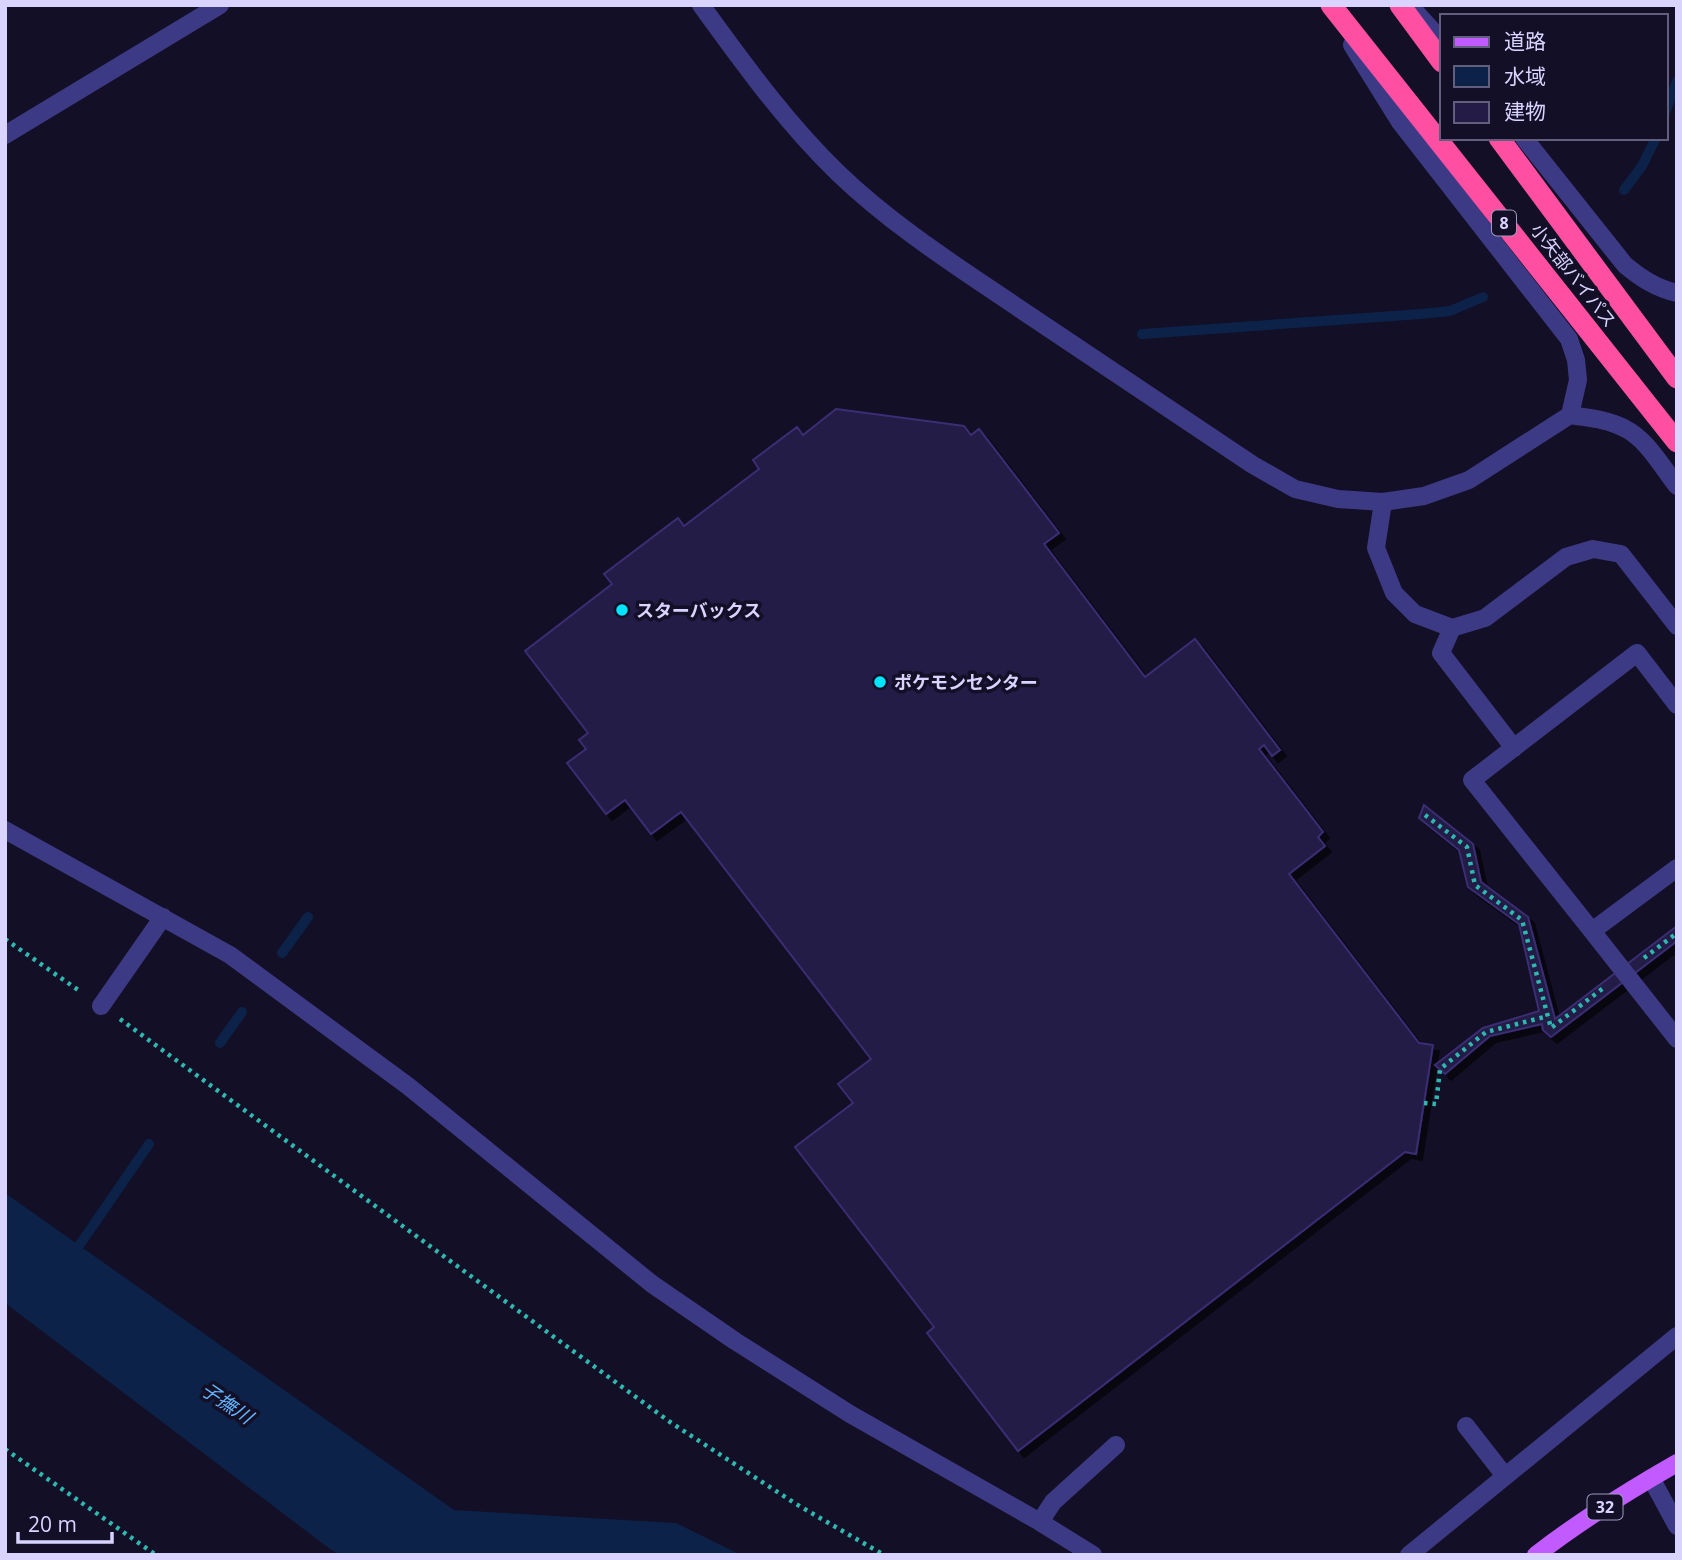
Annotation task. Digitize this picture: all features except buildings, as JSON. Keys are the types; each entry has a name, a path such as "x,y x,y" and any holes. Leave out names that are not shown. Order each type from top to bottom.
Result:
{"highway":[{"name":"小矢部バイパス","path":"1329,5 1677,442"},
{"path":"1400,5 1440,59"},
{"name":"小矢部バイパス","path":"1500,140 1677,379"}],"main road":[{"name":"32","path":"1536,1555 1561,1536 1677,1463"}],"street":[{"path":"5,135 220,5"},
{"path":"701,5 799,132 831,166 888,217 1253,466 1295,489 1338,499 1383,502 1424,496 1469,480 1570,415 1606,421 1627,429 1645,445 1677,486"},
{"path":"1329,5 1400,122 1569,339 1576,359 1578,380 1570,415"},
{"path":"1409,5 1440,39"},
{"path":"1526,140 1625,265 1661,290 1677,293"},
{"path":"1383,502 1376,548 1394,593 1415,614 1452,628 1485,618 1566,557 1593,549 1621,554 1677,626"},
{"path":"1452,628 1441,653 1514,748"},
{"path":"1677,705 1637,653 1472,780 1677,1039"},
{"path":"5,830 230,955 408,1086 652,1284 735,1341 839,1406 1093,1555"},
{"path":"1592,931 1677,868"},
{"path":"101,1006 163,917"},
{"path":"1409,1555 1677,1336"},
{"path":"1466,1426 1506,1476"},
{"path":"1040,1522 1053,1502 1116,1445"},
{"path":"1651,1478 1677,1526"}],"path":[{"path":"1425,815 1467,847 1475,885 1522,920 1551,1028 1677,933"},
{"path":"5,939 101,1006 670,1422 796,1504 884,1555"},
{"path":"1424,1102 1436,1104 1440,1069 1486,1032 1548,1016"},
{"path":"5,1449 156,1555"}],"water":[{"name":"子撫川","path":"5,1193 454,1510 676,1523 741,1555 340,1555 5,1303"}],"waterway":[{"path":"1668,105 1677,81"},
{"path":"1624,190 1642,166 1655,140"},
{"path":"1142,334 1450,311 1483,297"},
{"path":"282,953 308,917"},
{"path":"220,1043 242,1012"},
{"path":"72,1256 149,1144"}],"place":[{"name":"スターバックス","path":"622,610"},
{"name":"ポケモンセンター","path":"880,682"}]}
